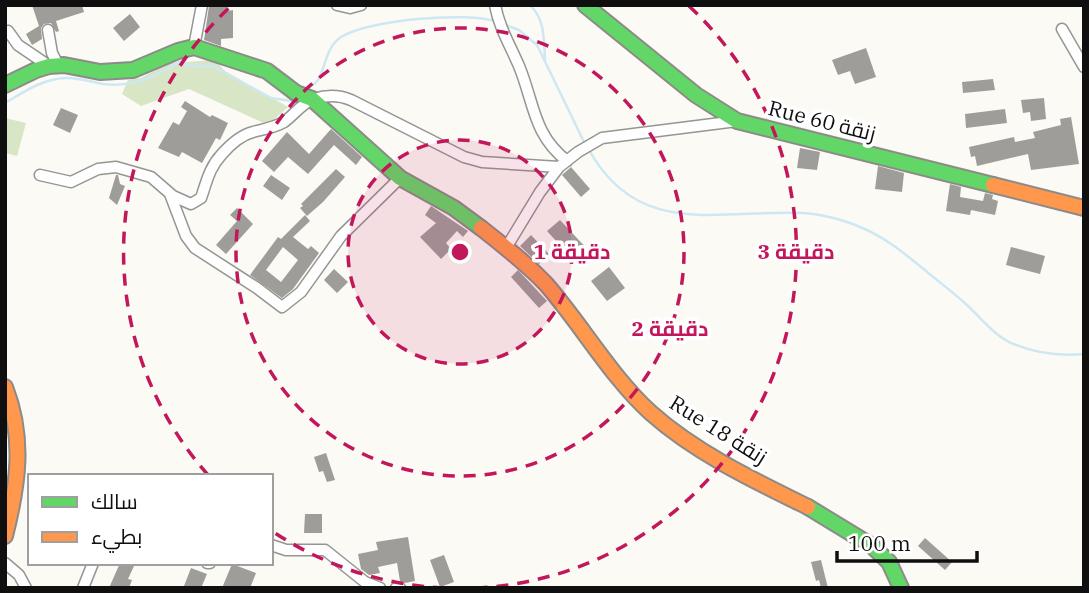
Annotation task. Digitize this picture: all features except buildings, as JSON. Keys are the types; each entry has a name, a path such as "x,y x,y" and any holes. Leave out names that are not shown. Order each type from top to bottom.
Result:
{"main road":[{"name":"Rue 60 زنقة","path":"584,5 696,96 737,121 1084,208"},
{"path":"5,85 24,74 54,65 115,73 146,66 182,48 194,47"},
{"name":"Rue 18 زنقة","path":"194,47 267,71 305,96 400,178 445,202 506,248 546,285 651,413 698,447 825,515 872,546 889,562 901,588"},
{"path":"5,387 17,423 20,454 13,505 5,536"}],"street":[{"path":"194,47 202,5"},
{"path":"337,5 350,8 361,5"},
{"path":"495,5 501,30 519,68 539,130 563,164"},
{"path":"1062,29 1084,67"},
{"path":"48,30 54,65"},
{"path":"8,31 18,45 54,65"},
{"path":"40,175 71,182 98,169 116,167 151,177 173,196 187,204 195,203 201,198 207,175 217,159 251,132 263,131 282,123 305,96 342,96 432,142 482,162 563,164"},
{"path":"506,248 540,191 563,164 602,138 737,121"},
{"path":"168,190 186,236 195,248 282,307 300,292 341,236 400,178"},
{"path":"273,546 286,550 325,550 365,582 380,588"},
{"path":"5,563 19,575 26,588"},
{"path":"83,588 92,565"}],"green space":[{"path":"215,60 225,71 288,107 268,125 189,89 141,106 122,94 128,80 141,78 168,63"},
{"path":"5,118 26,123 17,156 5,153"}],"waterway":[{"path":"529,5 541,22 545,60"},
{"path":"306,90 318,80 329,51 336,41 354,31 394,22 442,17 497,22"},
{"path":"503,24 519,30 537,45 585,144"},
{"path":"5,103 34,87 57,79 70,78 113,85 133,83 152,77 179,62 192,66 212,66 271,98 292,101 295,99"},
{"path":"589,150 609,178 632,197 657,208 684,214 810,214 860,227 902,252 1009,342 1041,352 1084,354"}],"traffic: fast":[{"path":"585,5 696,95 737,121 993,185"},
{"path":"5,85 49,66 64,65 100,72 133,70 194,47 267,71 296,93 312,99 400,178 454,208 481,228"},
{"path":"808,507 872,546 889,562 901,588"}],"traffic: slow":[{"path":"993,185 1084,208"},
{"path":"481,228 546,284 623,384 651,413 706,453 808,507"},
{"path":"5,387 17,443 16,480 5,536"}]}
